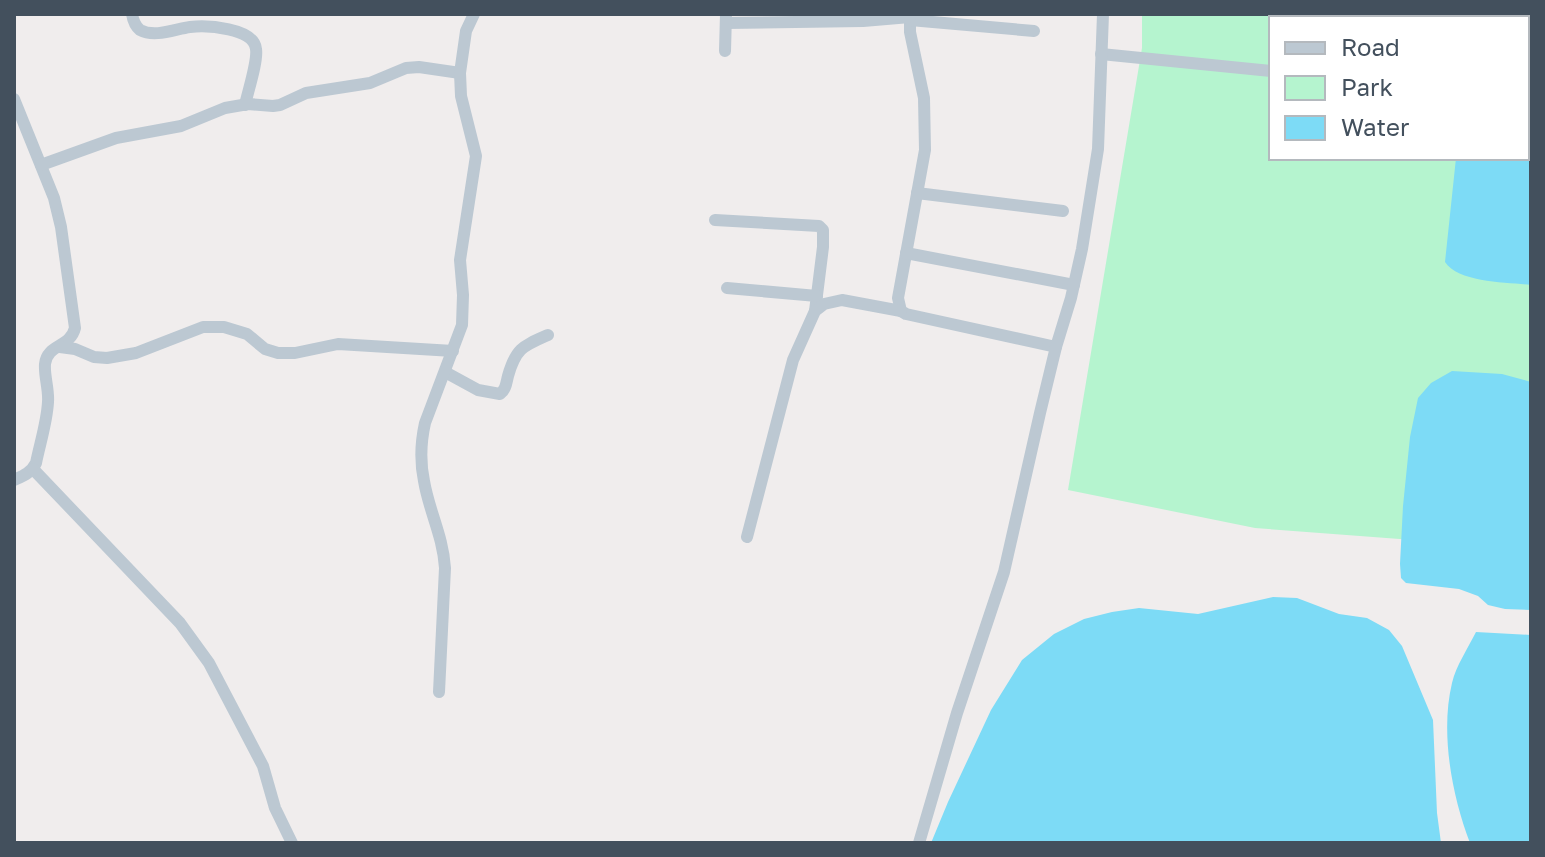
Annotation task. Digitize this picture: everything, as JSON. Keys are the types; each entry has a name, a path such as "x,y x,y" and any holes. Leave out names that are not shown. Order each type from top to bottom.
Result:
{"street":[{"path":"132,14 138,29 148,32 218,27 245,34 253,40 257,53 245,105"},
{"path":"439,692 444,551 424,483 422,446 425,423 462,325 460,260 476,156 461,96 460,73 466,31 474,14"},
{"path":"919,843 957,713 1007,562 1056,347 1082,249 1098,149 1103,14"},
{"path":"901,311 898,298 925,150 926,122 910,17"},
{"path":"725,51 726,19 863,21 910,17 1034,31"},
{"path":"1101,54 1269,71"},
{"path":"41,165 116,138 181,126 235,105 280,105 306,93 370,83 406,68 460,73"},
{"path":"14,99 54,198 75,328 73,335 48,354 45,364 48,400 36,463 33,469 14,480"},
{"path":"917,193 1063,211"},
{"path":"715,220 819,226 824,235 815,311 793,360 747,537"},
{"path":"906,253 1074,285"},
{"path":"727,288 817,296"},
{"path":"815,311 824,304 842,300 1056,347"},
{"path":"60,347 107,358 136,353 203,327 224,327 247,334 265,349 278,353 295,353 338,344 453,351"},
{"path":"445,372 478,390 500,394 505,389 516,354 524,345 548,335"},
{"path":"33,469 180,623 209,663 263,766 275,808 292,843"}],"green space":[{"path":"1142,14 1531,14 1531,549 1255,528 1068,490 1142,48"}],"water":[{"path":"1531,72 1531,285 1472,278 1452,269 1445,262 1456,160 1529,160"},
{"path":"1452,371 1502,374 1531,382 1531,610 1488,605 1478,596 1459,589 1406,583 1401,578 1403,506 1410,437 1418,398 1431,383"},
{"path":"1273,597 1297,598 1339,614 1367,618 1389,630 1402,646 1433,720 1441,843 931,843 991,710 1022,660 1054,634 1084,619 1112,612 1139,608 1198,614"},
{"path":"1476,632 1531,635 1531,843 1470,843 1458,805 1448,743 1449,702 1456,670"}]}
